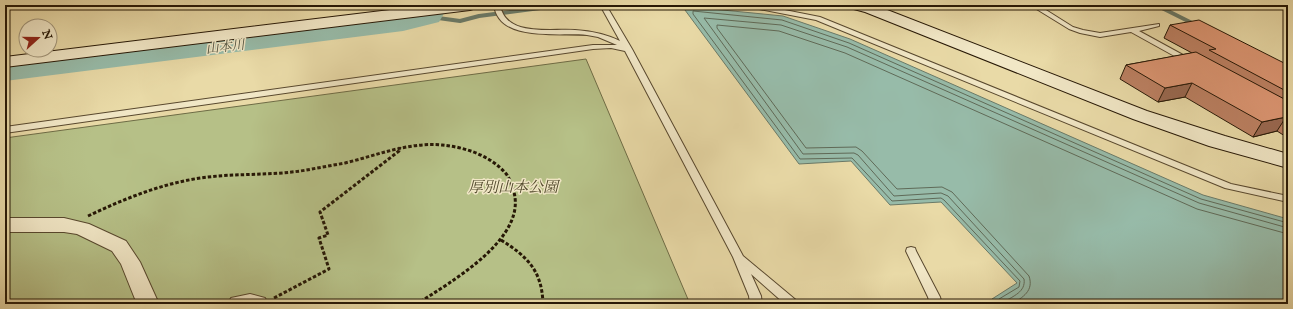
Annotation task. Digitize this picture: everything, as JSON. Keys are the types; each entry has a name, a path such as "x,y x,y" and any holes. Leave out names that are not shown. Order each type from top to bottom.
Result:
{"street":[{"path":"5,62 470,5"},
{"path":"856,5 872,9 1140,116 1217,141 1288,161"},
{"path":"5,224 45,224 68,226 100,236 119,246 130,262 148,304"},
{"path":"239,304 263,302"}],"lane":[{"path":"603,5 628,48 738,257 757,301"},
{"path":"748,5 818,18 1228,186 1288,199"},
{"path":"1033,5 1071,28 1082,32 1100,35 1158,25"},
{"path":"497,7 502,20 512,27 537,32 580,31 611,38 628,48"},
{"path":"1132,30 1200,67"},
{"path":"5,130 593,47 611,46 628,48"},
{"path":"912,251 936,304"},
{"path":"738,257 793,304"}],"path":[{"path":"68,226 133,195 183,180 209,177 286,173 346,162 388,149 400,147 441,145 466,149 486,158 505,171 511,181 515,205 507,231 488,254 417,304"},
{"path":"263,302 329,269 319,238 328,235 320,212 399,151 400,147"},
{"path":"500,240 518,251 534,266 542,283 543,304"}],"green space":[{"name":"厚別山本公園","path":"586,59 690,304 5,304 5,138"}],"water":[{"path":"682,6 783,16 850,39 1203,195 1288,219 1288,304 996,304 992,299 1017,283 941,202 890,205 851,161 799,164"}],"building":[{"path":"1199,20 1288,65 1288,92 1209,50 1216,49 1170,25"},
{"path":"1196,52 1288,101 1288,118 1286,117 1262,122 1192,83 1165,88 1126,65"}],"waterway":[{"name":"山本川","path":"5,74 403,24 431,17 439,5"},
{"path":"431,17 460,21 479,16 563,5"},
{"path":"1156,5 1194,24"}]}
